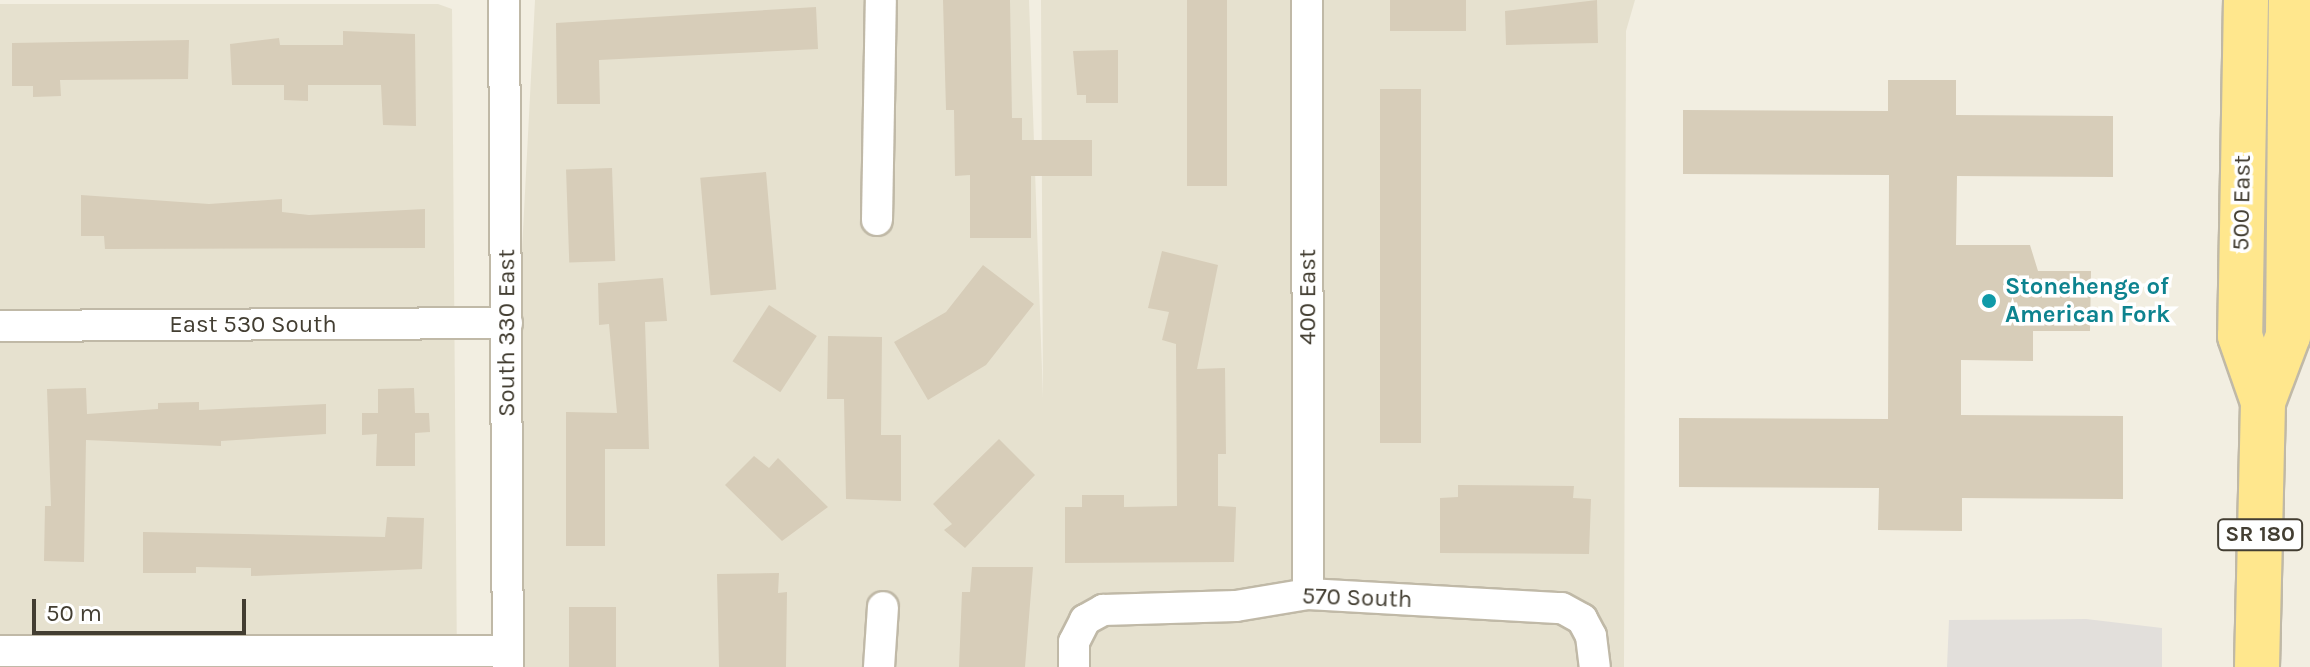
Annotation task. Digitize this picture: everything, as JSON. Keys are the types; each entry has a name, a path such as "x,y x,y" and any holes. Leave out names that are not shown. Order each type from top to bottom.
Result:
{"main road":[{"name":"500 East","path":"2246,0 2240,336 2263,402"},
{"name":"500 East","path":"2257,667 2263,402 2288,336 2291,0"}],"street":[{"name":"South 330 East","path":"504,0 508,659"},
{"path":"877,220 881,0"},
{"name":"400 East","path":"1307,0 1308,594"},
{"name":"East 530 South","path":"0,326 507,323"},
{"name":"570 South","path":"1074,667 1074,642 1085,620 1124,606 1236,606 1308,594 1543,603 1582,619 1595,667"},
{"path":"879,667 883,607"},
{"path":"0,651 508,659"}],"shaded area":[{"path":"535,0 1029,0 1043,398 1041,0 1635,0 1626,31 1624,667 518,667 515,385"},
{"path":"0,4 438,4 452,9 457,667 0,667"},
{"path":"2086,619 2162,628 2162,667 1947,667 1949,620"}],"building":[{"path":"943,0 1010,0 1012,118 1022,118 1022,140 1092,140 1092,176 1031,176 1031,238 970,238 970,175 955,176 954,110 946,110"},
{"path":"1187,0 1227,0 1227,186 1187,186"},
{"path":"1390,0 1466,0 1466,31 1390,31"},
{"path":"1597,0 1598,43 1506,45 1505,11"},
{"path":"816,7 818,49 599,60 600,104 557,104 556,23"},
{"path":"343,31 415,34 416,126 383,125 381,85 308,85 308,101 284,100 284,85 232,85 230,44 279,38 280,45 343,45"},
{"path":"189,40 188,79 60,80 61,96 33,97 33,86 12,86 12,43"},
{"path":"1118,50 1118,103 1086,103 1086,95 1077,95 1073,51"},
{"name":"Stonehenge of American Fork","path":"1888,80 1956,80 1956,115 2113,116 2113,177 1957,176 1956,245 2030,245 2038,271 2091,271 2090,331 2033,331 2033,361 1961,360 1961,415 2123,416 2123,499 1962,498 1962,531 1878,530 1879,488 1679,487 1679,418 1888,419 1889,175 1683,174 1683,110 1888,111"},
{"path":"1380,89 1421,89 1421,443 1380,443"},
{"path":"612,168 615,261 569,263 566,170"},
{"path":"766,172 776,290 711,295 700,178"},
{"path":"81,195 209,204 282,199 282,212 309,215 425,209 425,248 105,249 104,236 81,236"},
{"path":"1162,251 1218,265 1197,369 1225,368 1226,454 1218,454 1218,506 1236,507 1234,562 1065,563 1065,507 1082,507 1082,495 1124,495 1124,507 1177,506 1176,344 1162,340 1169,312 1148,308"},
{"path":"983,265 1034,304 986,365 928,400 894,342 946,312"},
{"path":"663,278 667,321 645,322 649,449 605,449 605,546 566,546 566,412 617,413 609,324 599,325 598,283"},
{"path":"769,305 817,336 780,392 733,361"},
{"path":"828,336 882,337 881,435 901,435 901,501 846,499 844,399 827,399"},
{"path":"86,388 87,414 158,409 158,403 199,402 199,410 326,404 326,434 221,441 221,446 86,440 84,562 44,561 45,506 51,506 47,389"},
{"path":"414,388 415,413 429,413 430,432 415,433 415,466 376,466 377,434 362,435 362,413 378,413 378,389"},
{"path":"999,439 1035,475 965,548 944,530 952,524 933,504"},
{"path":"754,456 769,468 778,458 828,507 782,541 725,485"},
{"path":"1458,485 1574,486 1573,498 1591,499 1589,554 1440,553 1440,498 1458,497"},
{"path":"387,517 424,518 422,569 251,576 251,568 196,567 196,573 143,573 143,532 385,537"},
{"path":"972,567 1033,567 1025,667 959,667 962,592 970,592"},
{"path":"779,573 778,593 787,592 786,667 719,667 717,574"},
{"path":"569,607 616,607 616,667 569,667"}],"place":[{"name":"Stonehenge of American Fork","path":"1989,301"}]}
